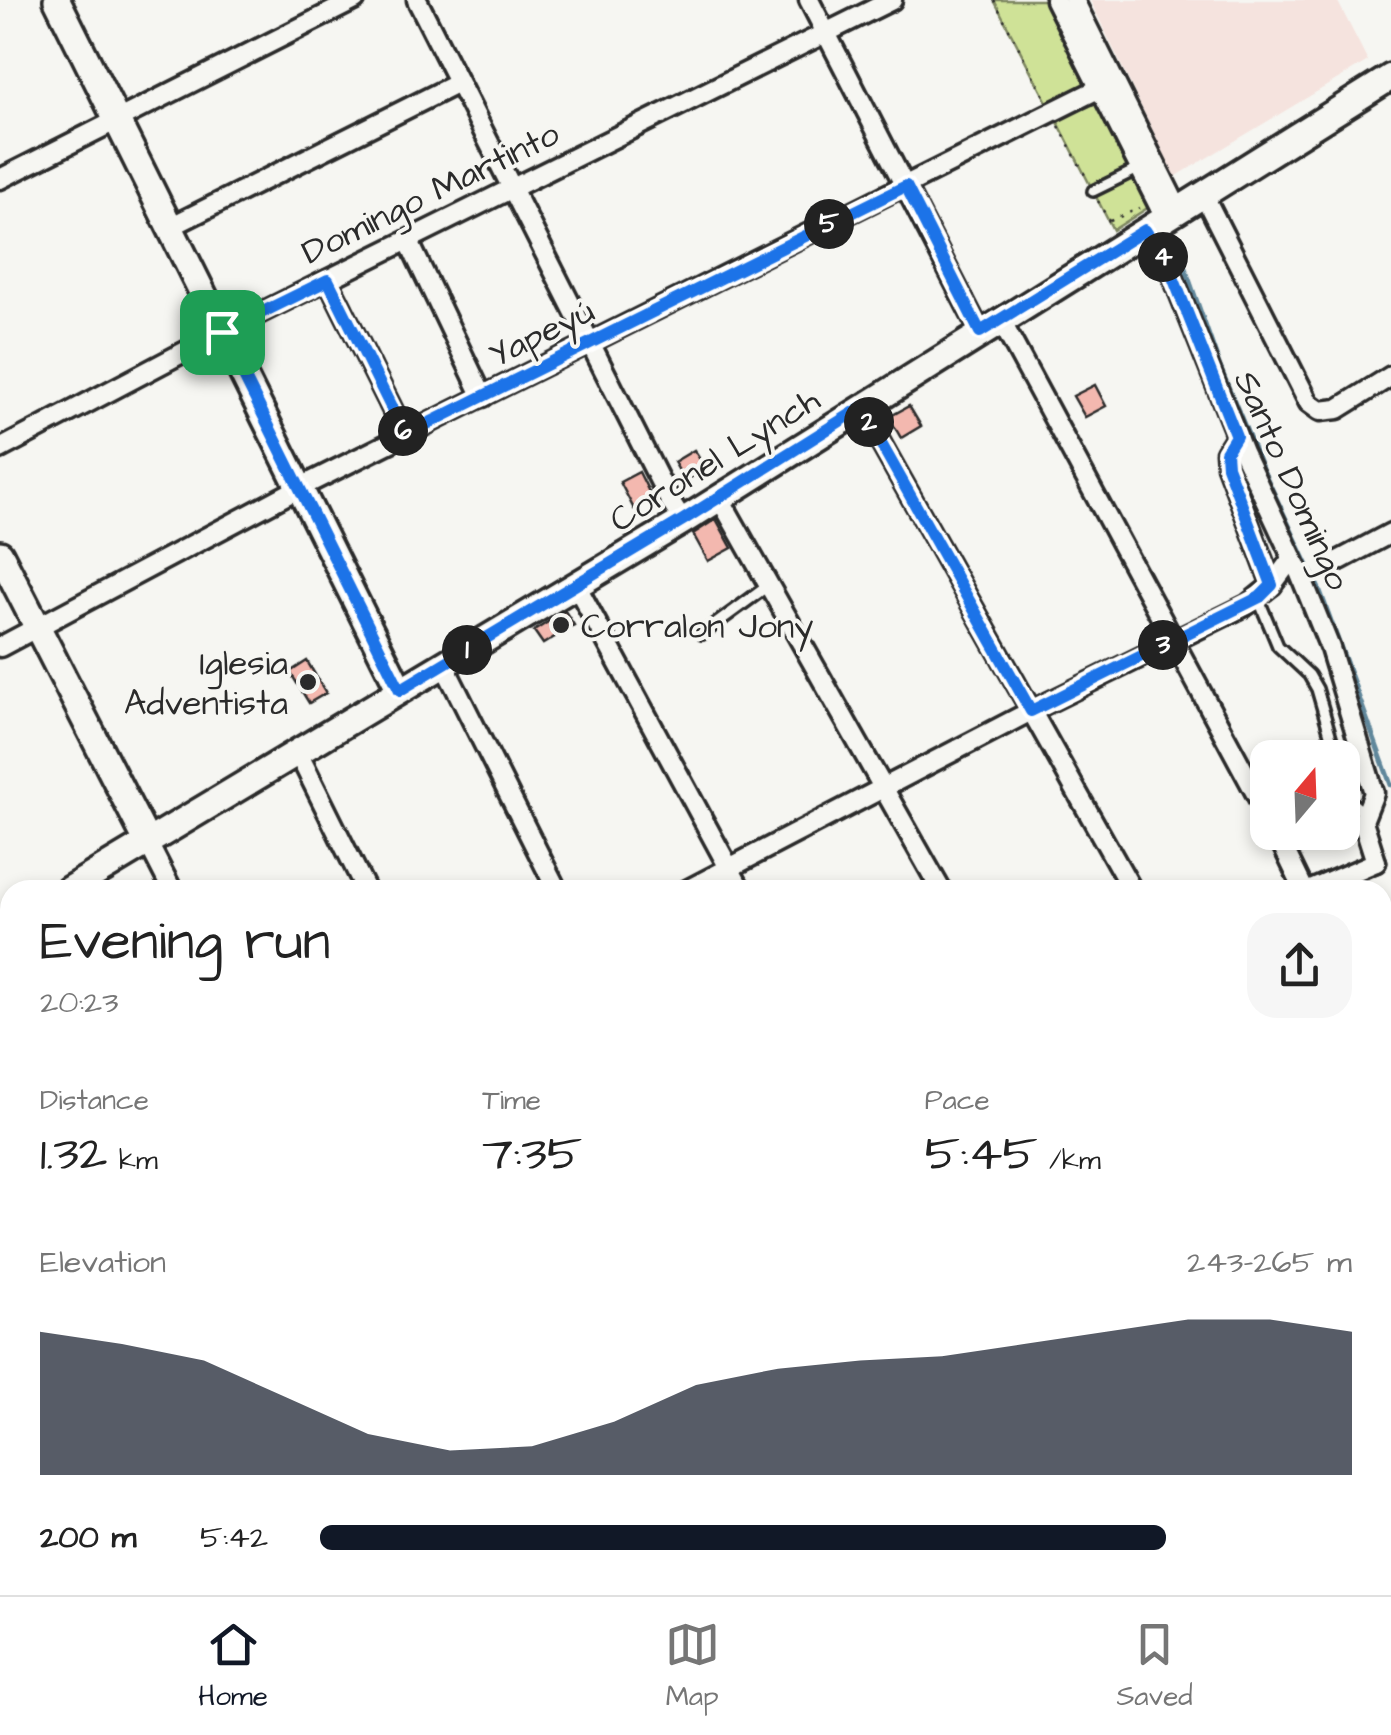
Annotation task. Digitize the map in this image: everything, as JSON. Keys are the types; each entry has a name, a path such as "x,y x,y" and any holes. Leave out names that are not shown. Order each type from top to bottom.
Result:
{"street":[{"path":"56,0 400,690"},
{"path":"0,180 354,0"},
{"path":"418,0 683,520"},
{"path":"809,0 906,186 1175,640 1250,782"},
{"name":"Domingo Martinto","path":"0,449 222,332 892,0"},
{"path":"1055,0 1106,85 1162,219"},
{"path":"1074,0 1138,168 1162,219"},
{"name":"Coronel Lynch","path":"85,880 683,520 1391,77"},
{"path":"170,228 458,83"},
{"name":"Yapeyú","path":"0,646 301,487 1106,85"},
{"path":"1204,194 1266,312 1305,398 1320,411 1338,409 1391,376"},
{"name":"Santo Domingo","path":"1162,219 1169,267 1236,436 1330,648 1374,792 1363,821 1384,864"},
{"path":"408,240 484,397"},
{"path":"328,280 405,435"},
{"path":"861,408 1126,880"},
{"path":"1236,436 1226,452 1227,466 1272,585"},
{"path":"720,497 935,880"},
{"path":"1338,561 1391,533"},
{"path":"0,554 167,880"},
{"path":"706,880 1258,598 1292,558"},
{"path":"576,585 736,880"},
{"path":"444,664 552,880"},
{"path":"298,752 361,880"},
{"path":"1286,850 1302,880"},
{"path":"1337,880 1384,864"}],"lane":[{"path":"1093,192 1138,168"},
{"path":"702,634 769,584"},
{"path":"1258,598 1278,646 1309,674 1332,740"},
{"path":"1360,810 1364,814"}],"shaded area":[{"path":"1090,0 1337,0 1368,61 1175,177"}],"green space":[{"path":"994,0 1049,0 1089,82 1047,102"},
{"path":"1099,102 1149,207 1113,230 1057,120"}],"building":[{"path":"1095,385 1106,406 1085,417 1073,396"},
{"path":"909,406 921,426 901,438 889,417"},
{"path":"694,450 706,469 690,478 682,476 674,462"},
{"path":"639,472 650,494 645,503 634,509 620,482"},
{"path":"716,519 732,548 708,561 693,534"},
{"path":"565,611 574,625 543,644 534,631"},
{"name":"Iglesia Adventista","path":"307,661 326,693 309,703 290,672"}],"waterway":[{"path":"1173,234 1220,367 1320,591 1391,785"}],"place":[{"name":"Corralon Jony","path":"561,625"},
{"name":"Iglesia Adventista","path":"308,682"}],"route":[{"path":"906,186 980,332 1145,230 1169,267 1236,436 1226,452 1227,466 1272,585 1247,606 1031,711 861,408 400,690 222,332 328,280 405,435 906,186"}]}
